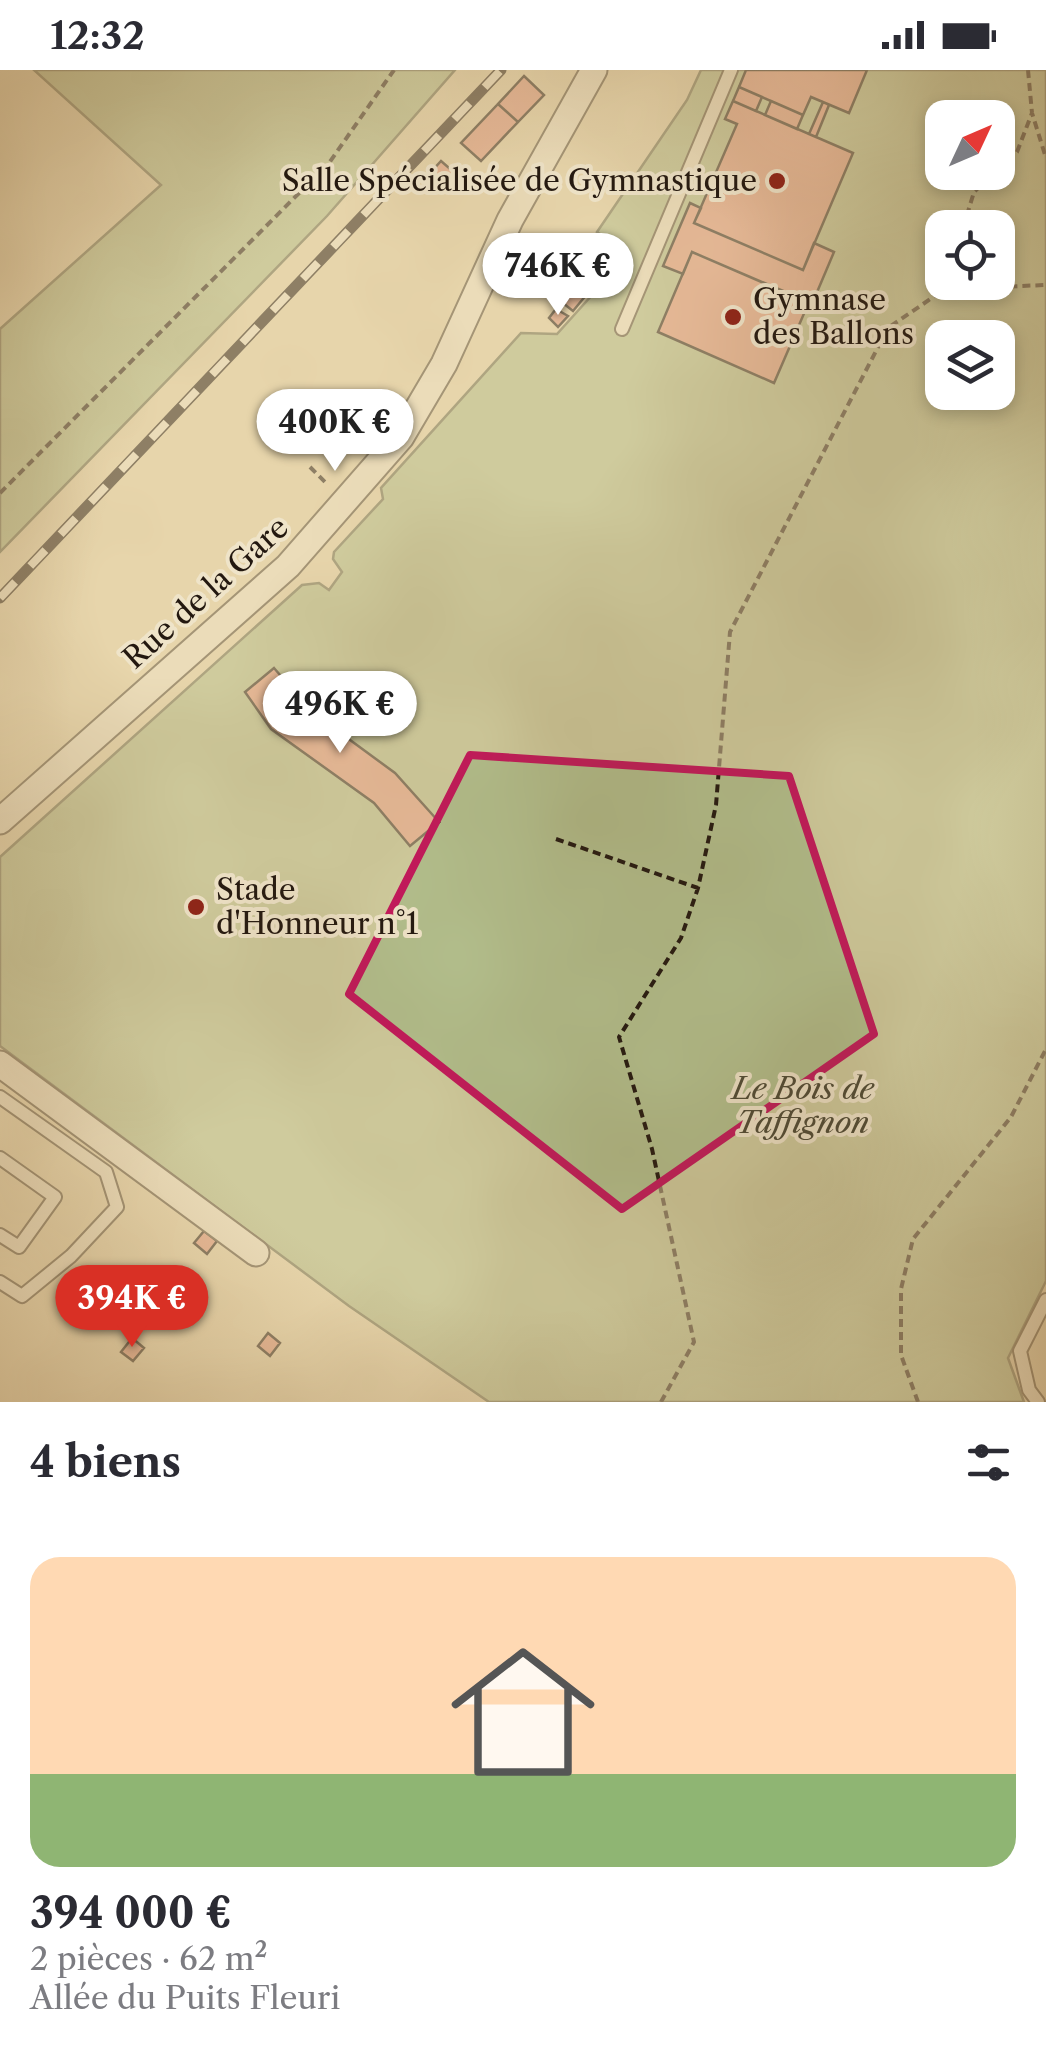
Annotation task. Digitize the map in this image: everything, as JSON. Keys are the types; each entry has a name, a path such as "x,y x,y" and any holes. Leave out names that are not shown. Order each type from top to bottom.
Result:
{"street":[{"name":"Rue de la Gare","path":"0,821 288,566 401,437 444,364 510,220 594,70"},
{"path":"0,1064 256,1253"}],"lane":[{"path":"622,329 731,70"},
{"path":"0,1096 106,1172 117,1207 71,1256 22,1296 0,1282"},
{"path":"0,1158 54,1196 19,1247 0,1234"},
{"path":"1038,1402 1029,1390 1020,1351 1046,1300"}],"path":[{"path":"0,494 329,162 394,70"},
{"path":"1028,70 1032,113 1046,158"},
{"path":"1015,154 1032,113"},
{"path":"1015,286 1046,286"},
{"path":"662,1402 694,1342 652,1149 619,1038 681,938 698,888 716,805 730,632 888,328 927,300"},
{"path":"310,467 334,492"},
{"path":"556,839 698,888"},
{"path":"918,1402 901,1355 901,1289 913,1239 1010,1117 1046,1049"}],"highlighted area":[{"path":"470,755 789,776 874,1034 622,1209 349,994"}],"green space":[{"path":"34,70 455,70 327,216 0,552 0,329 161,185"},
{"name":"Le Bois de Taffignon","path":"701,70 1046,70 1046,1281 1008,1358 1024,1402 489,1402 349,1306 0,1046 0,857 302,585 319,583 329,590 342,572 333,559 334,552 383,499 381,488 521,333 557,334 629,254 597,232 687,100"}],"building":[{"path":"746,70 867,70 849,113 811,97 803,115 739,87"},
{"path":"524,76 544,95 518,122 498,104"},
{"path":"739,87 762,97 756,111 733,101"},
{"name":"Salle Spécialisée de Gymnastique","path":"733,101 853,153 803,270 694,223 737,124 725,119"},
{"path":"771,101 803,115 797,129 765,115"},
{"path":"823,102 829,105 816,137 809,134"},
{"path":"498,104 518,122 481,161 461,143"},
{"path":"441,161 456,174 445,185 431,172"},
{"path":"690,203 701,208 694,223 803,270 814,243 834,252 812,304 692,252 683,274 663,266"},
{"name":"Gymnase des Ballons","path":"692,252 809,302 774,383 658,332"},
{"path":"577,286 587,294 573,311 563,303"},
{"path":"556,309 568,316 558,327 549,318"},
{"path":"274,668 312,712 395,773 439,822 410,846 374,803 271,729 245,692"},
{"path":"204,1231 217,1241 207,1254 194,1243"},
{"path":"174,1283 185,1291 174,1305 163,1297"},
{"path":"268,1333 280,1343 270,1356 258,1346"},
{"path":"132,1338 144,1348 133,1361 121,1352"}],"railway":[{"path":"0,598 501,70"}],"place":[{"name":"Salle Spécialisée de Gymnastique","path":"777,181"},
{"name":"Gymnase des Ballons","path":"733,317"},
{"name":"Stade d'Honneur n°1","path":"196,907"}]}
